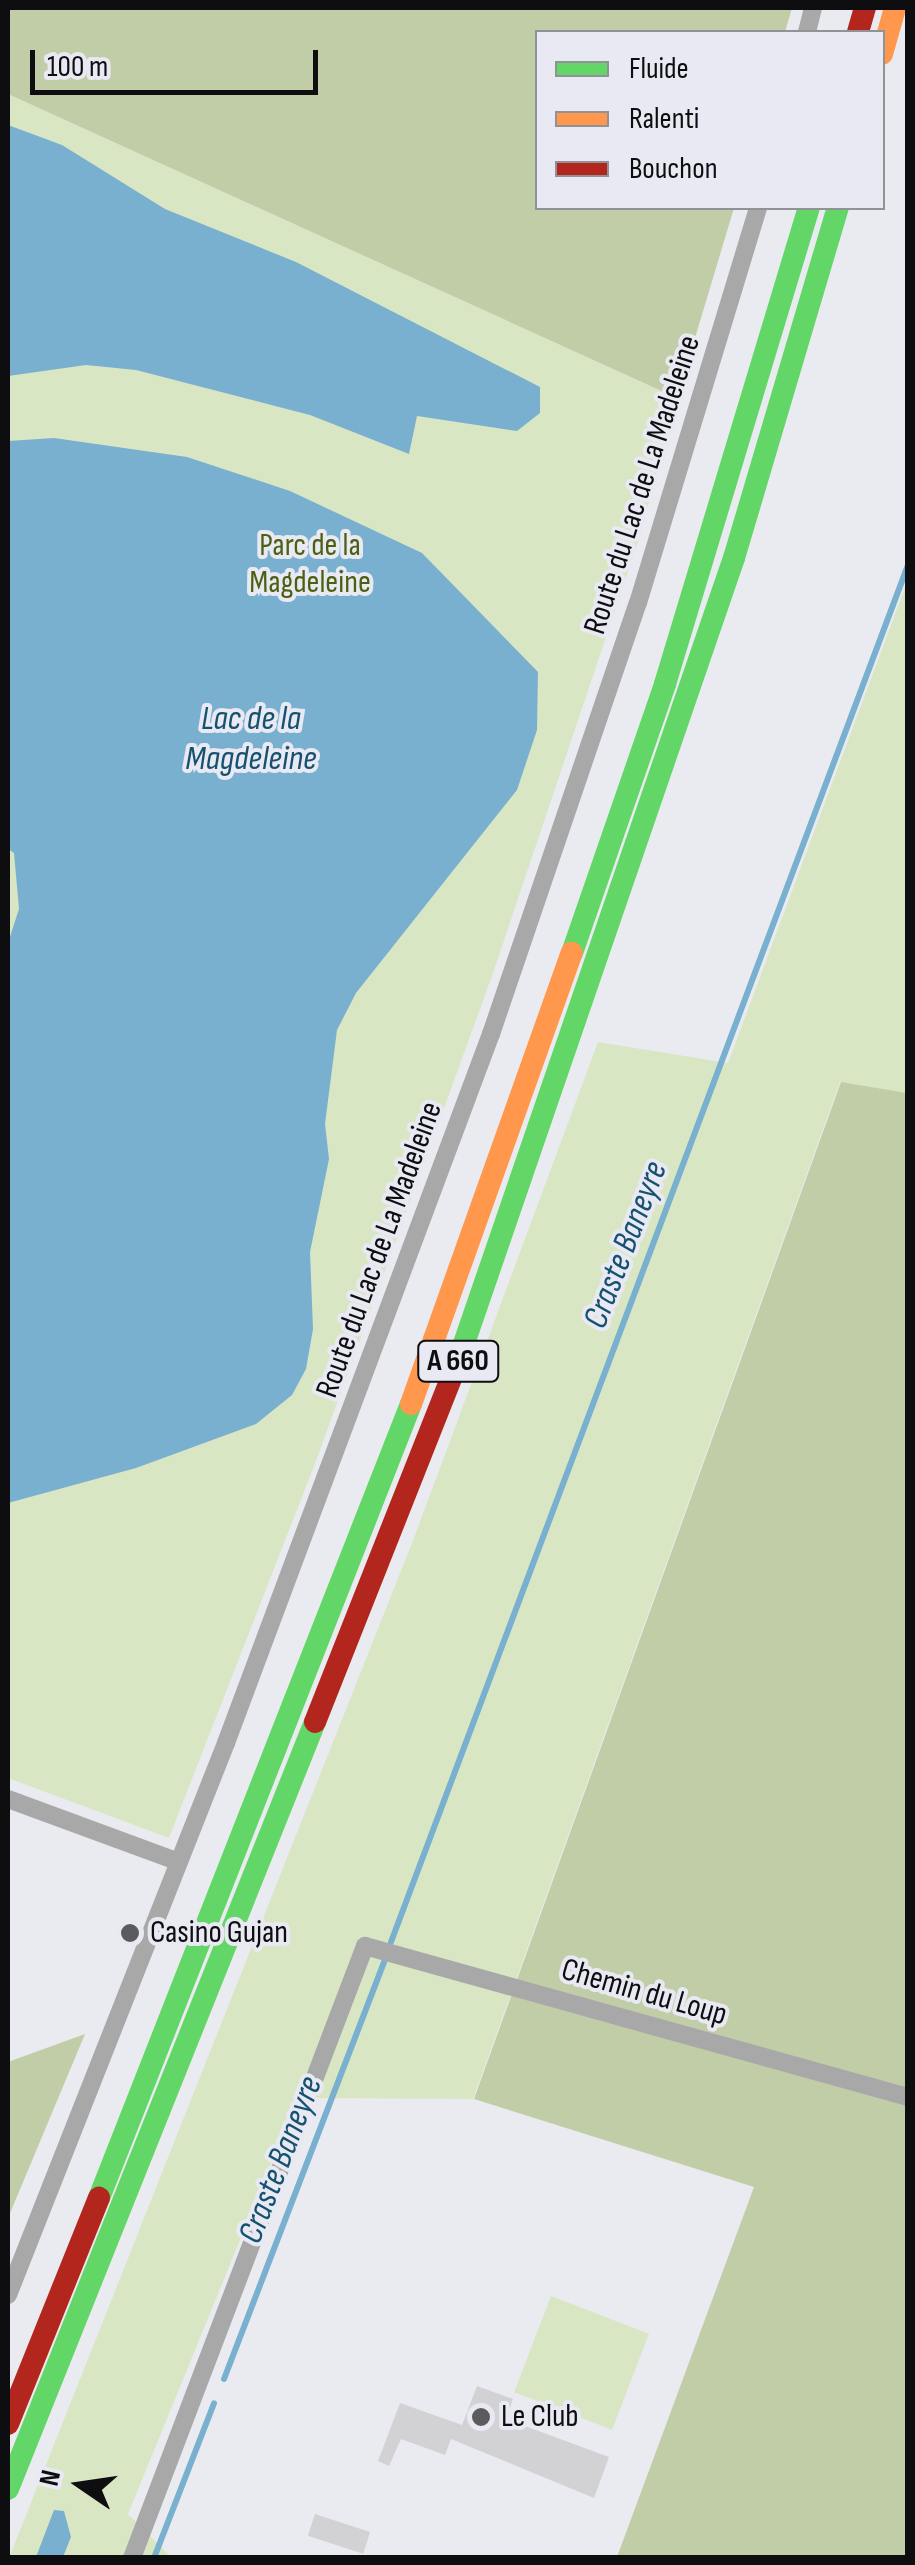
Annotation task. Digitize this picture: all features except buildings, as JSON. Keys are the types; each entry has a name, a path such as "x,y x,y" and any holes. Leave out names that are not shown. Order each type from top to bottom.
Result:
{"highway":[{"path":"885,42 894,8"},
{"name":"A 660","path":"8,2424 276,1758 468,1253 666,684 808,210"},
{"name":"A 660","path":"8,2489 444,1399 722,595 837,210"}],"street":[{"name":"Route du Lac de La Madeleine","path":"8,2295 179,1862 492,1034 638,603 757,210"},
{"path":"8,1799 179,1862"},
{"name":"Chemin du Loup","path":"132,2558 365,1946 908,2097"}],"green space":[{"path":"8,8 792,8 786,30 535,30 535,210 733,210 677,398 8,94"},
{"name":"Parc de la Magdeleine","path":"8,94 677,398 639,539 492,976 316,1461 169,1838 8,1778"},
{"path":"907,582 907,1093 840,1082 473,2099 298,2098 128,2514 171,2557 9,2558 414,1538 598,1042 728,1063"},
{"path":"841,1082 907,1093 907,2557 617,2557 754,2187 474,2099"},
{"path":"85,2034 8,2218 8,2062"},
{"path":"551,2296 649,2334 612,2430 514,2392"}],"water":[{"path":"8,125 62,145 165,209 296,262 540,387 540,413 517,431 417,416 409,454 310,415 136,370 86,365 8,376"},
{"name":"Lac de la Magdeleine","path":"54,438 187,457 290,491 422,553 538,672 537,730 517,790 356,993 337,1030 325,1124 329,1159 310,1252 313,1329 306,1369 292,1395 256,1424 136,1468 8,1503 8,943 19,909 14,853 8,849 8,441"},
{"path":"54,2510 64,2511 71,2537 63,2557 36,2557"}],"waterway":[{"name":"Craste Baneyre","path":"391,1942 908,565"},
{"name":"Craste Baneyre","path":"224,2379 385,1960"},
{"name":"Craste Baneyre","path":"154,2558 214,2403"}],"traffic: fast":[{"path":"572,953 665,684 808,210"},
{"path":"459,1358 734,558 837,210"},
{"path":"99,2198 411,1404"},
{"path":"8,2489 315,1722"}],"traffic: slow":[{"path":"885,43 895,8"},
{"path":"411,1404 572,953"}],"traffic: jam":[{"path":"859,30 865,8"},
{"path":"315,1722 459,1358"},
{"path":"8,2424 99,2198"}],"place":[{"name":"Casino Gujan","path":"130,1933"},
{"name":"Le Club","path":"481,2417"}]}
